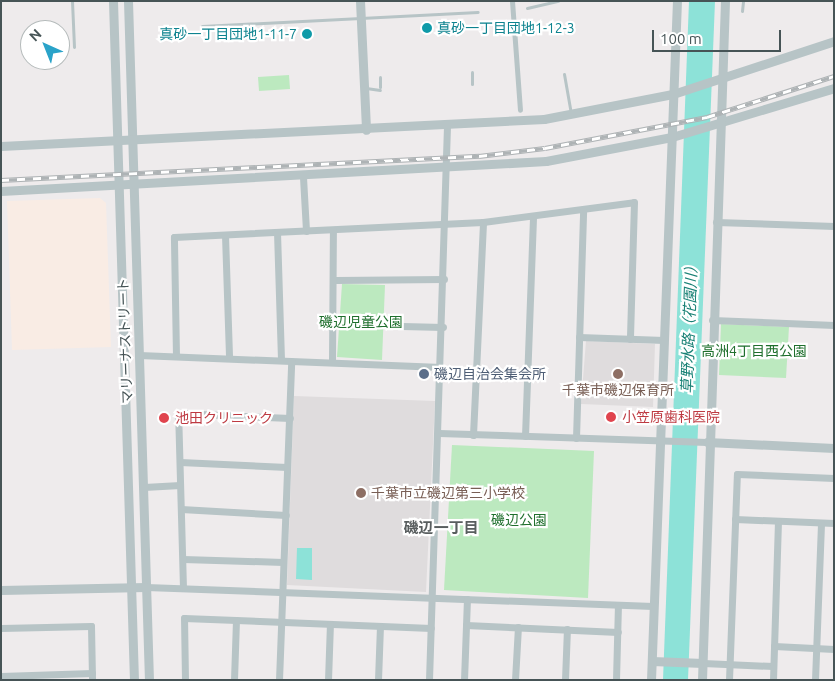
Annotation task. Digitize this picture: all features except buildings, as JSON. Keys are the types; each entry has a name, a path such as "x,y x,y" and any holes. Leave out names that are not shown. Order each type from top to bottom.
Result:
{"street":[{"name":"マリーナストリート","path":"113,1 134,680"},
{"name":"マリーナストリート","path":"128,1 149,680"},
{"path":"360,1 366,130"},
{"path":"512,1 520,110"},
{"path":"651,680 677,1"},
{"path":"702,680 707,442 725,1"},
{"path":"1,146 447,127 571,115 674,94 722,80 834,41"},
{"path":"1,191 447,170 546,161 672,137 834,88"},
{"path":"429,680 443,327 447,127"},
{"path":"303,177 306,231"},
{"path":"176,356 174,237 446,225 583,211 634,202 630,339"},
{"path":"576,438 583,211"},
{"path":"525,436 533,217"},
{"path":"474,435 483,222"},
{"path":"716,222 834,226"},
{"path":"332,362 336,280 333,230"},
{"path":"277,232 280,360"},
{"path":"225,235 229,358"},
{"path":"336,280 444,279"},
{"path":"712,320 834,325"},
{"path":"402,326 443,327"},
{"path":"579,337 664,340"},
{"path":"139,355 441,366"},
{"path":"278,680 292,361"},
{"path":"183,588 178,413 290,418"},
{"path":"438,433 834,448"},
{"path":"180,462 288,467"},
{"path":"729,680 737,474 834,478"},
{"path":"144,487 180,485"},
{"path":"181,509 286,514"},
{"path":"735,520 834,523"},
{"path":"772,680 778,521"},
{"path":"815,680 821,523"},
{"path":"182,558 283,562"},
{"path":"1,590 131,586 653,606"},
{"path":"464,680 468,599"},
{"path":"616,680 618,606"},
{"path":"185,680 184,618 431,628"},
{"path":"234,680 236,620"},
{"path":"328,680 330,624"},
{"path":"466,625 618,632"},
{"path":"1,628 91,626 92,677 1,676"},
{"path":"378,680 380,626"},
{"path":"516,680 518,627"},
{"path":"565,680 567,630"},
{"path":"774,646 834,649"},
{"path":"652,661 773,666"}],"lane":[{"path":"72,1 74,47"},
{"path":"527,8 558,1"},
{"path":"742,11 743,1"},
{"path":"202,26 478,12"},
{"path":"472,72 472,84"},
{"path":"564,74 571,115"},
{"path":"364,88 380,88 380,76"}],"shaded area":[{"path":"100,198 106,203 111,347 12,350 7,201"},
{"name":"千葉市磯辺保育所","path":"586,341 655,344 653,407 581,404"},
{"name":"千葉市立磯辺第三小学校","path":"294,396 435,401 426,592 287,585"}],"green space":[{"path":"289,75 290,89 259,91 258,77"},
{"name":"磯辺児童公園","path":"342,284 385,285 382,360 337,357"},
{"name":"高洲4丁目西公園","path":"721,324 789,327 786,378 719,375"},
{"name":"磯辺公園","path":"452,445 594,451 588,598 444,590"}],"water":[{"name":"草野水路（花園川）","path":"689,1 715,1 688,680 663,680"},
{"path":"297,548 312,548 312,580 296,579"}],"railway":[{"path":"1,180 479,156 545,148 707,117 834,76"}],"place":[{"name":"真砂一丁目団地1-12-3","path":"427,28"},
{"name":"真砂一丁目団地1-11-7","path":"307,34"},
{"name":"磯辺自治会集会所","path":"424,374"},
{"name":"千葉市磯辺保育所","path":"618,374"},
{"name":"小笠原歯科医院","path":"611,417"},
{"name":"池田クリニック","path":"164,418"},
{"name":"千葉市立磯辺第三小学校","path":"361,493"}],"district":[{"name":"磯辺一丁目","path":"441,528"}]}
